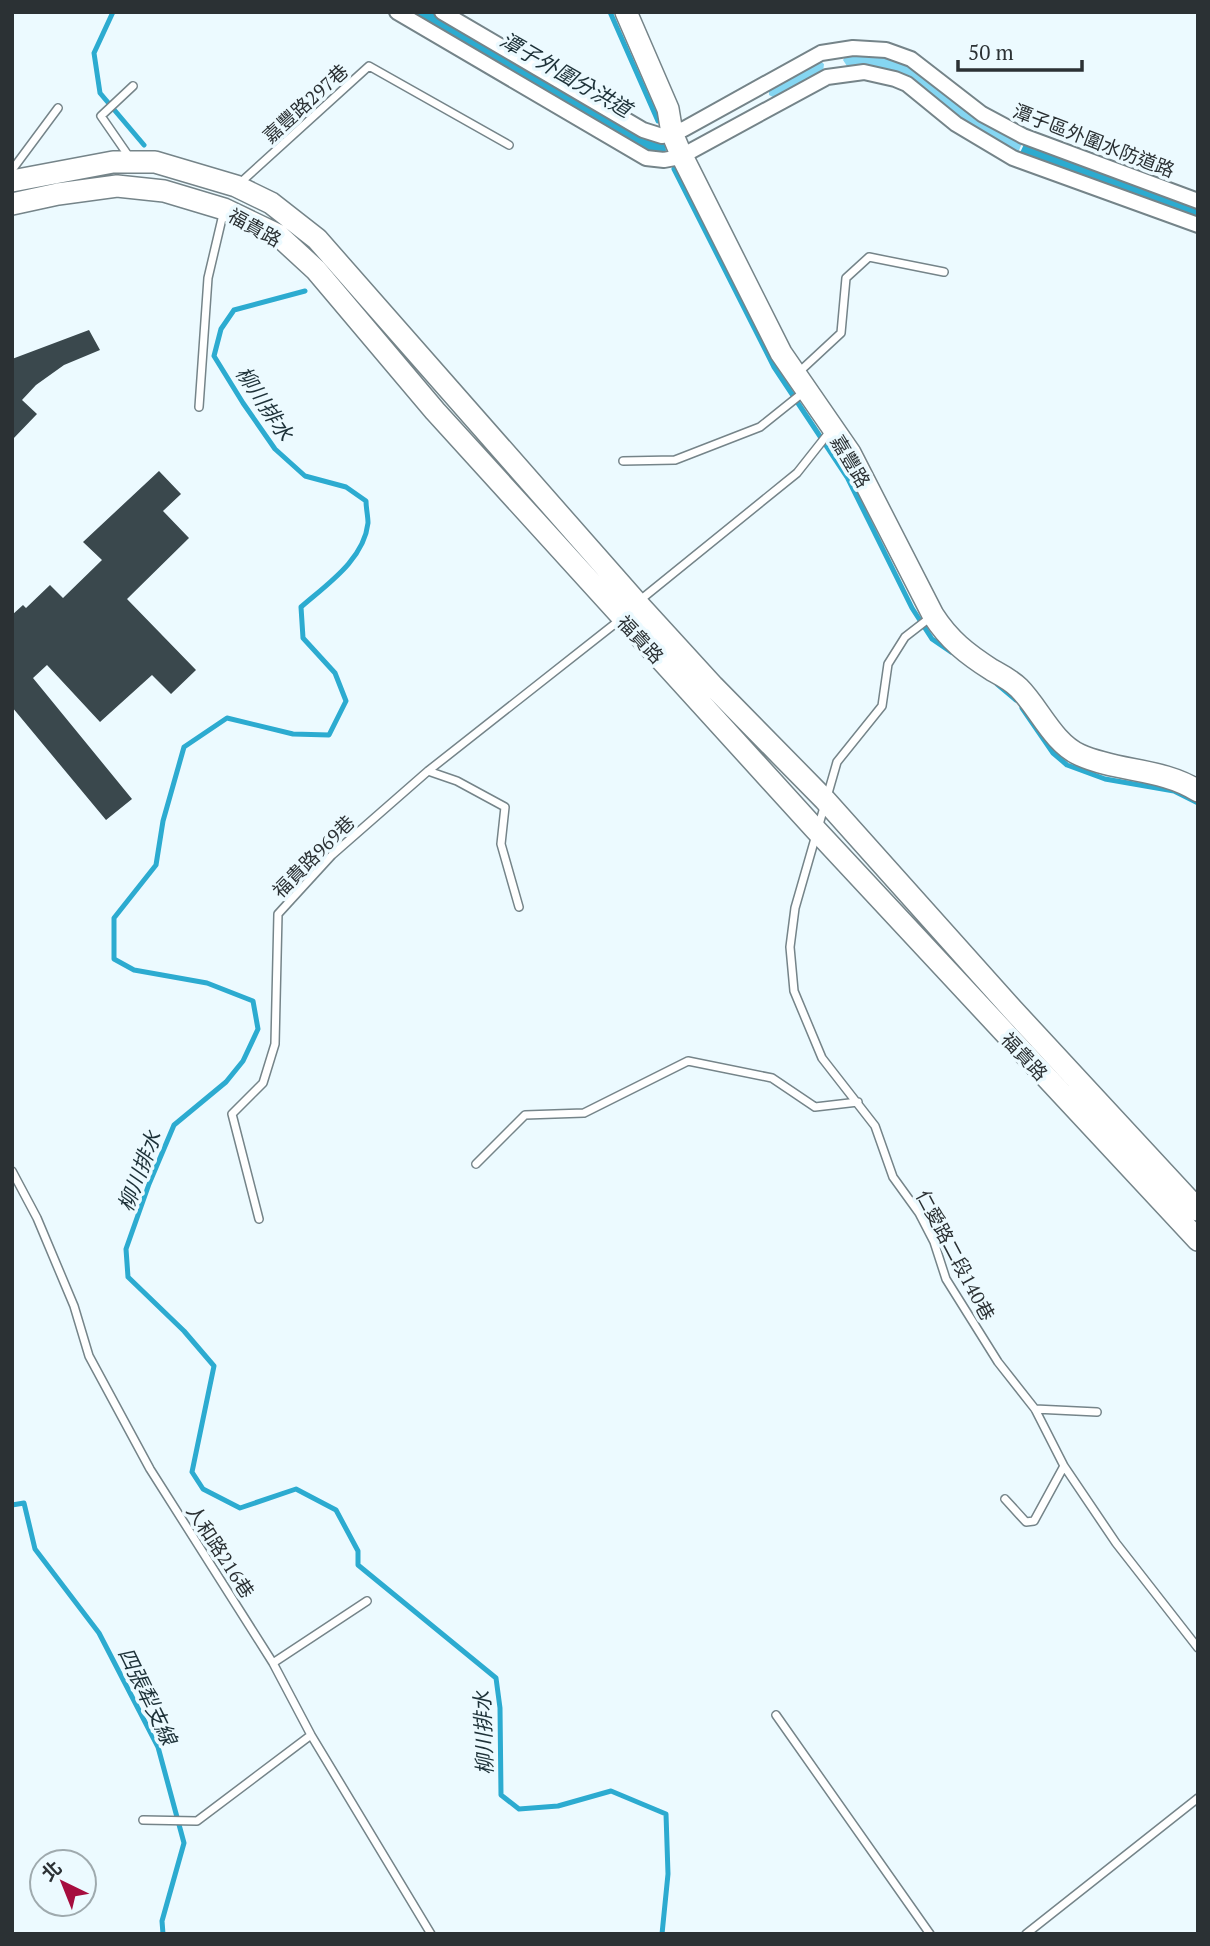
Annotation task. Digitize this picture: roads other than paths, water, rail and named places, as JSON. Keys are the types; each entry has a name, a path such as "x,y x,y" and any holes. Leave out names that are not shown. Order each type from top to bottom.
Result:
{"street":[{"path":"397,12 635,153 654,160 683,156 813,83 837,75 864,72 907,84 956,124 1013,159 1198,225"},
{"path":"442,12 650,134 663,136 673,133"},
{"name":"嘉豐路","path":"626,12 668,109 673,133 683,156 781,353 850,453 945,634 1016,685 1064,743 1076,753 1091,759 1168,776 1198,791"},
{"name":"潭子區外圍水防道路","path":"673,133 740,99 800,62 830,50 873,49 898,53 922,66 982,114 1023,136 1198,201"},
{"path":"830,50 837,75"},
{"name":"福貴路","path":"12,181 65,170 133,161 155,162 236,186 271,203 317,239 816,830 1198,1240"},
{"name":"福貴路","path":"12,204 117,186 164,191 224,209 278,235 316,270 435,411 629,610 713,686 825,800 1012,1009 1198,1210"}],"lane":[{"name":"嘉豐路297巷","path":"236,186 369,66 509,145"},
{"path":"133,86 101,116 133,161"},
{"path":"12,170 58,108"},
{"path":"199,407 208,278 224,209"},
{"path":"623,461 675,460 760,427 801,383 841,333 846,278 869,257 944,272"},
{"name":"福貴路969巷","path":"259,1219 232,1114 263,1083 275,1044 278,914 332,855 428,771 797,473 832,429"},
{"name":"仁愛路二段140巷","path":"933,615 905,637 888,664 882,706 837,762 795,908 790,947 794,991 822,1058 874,1126 893,1177 919,1213 934,1242 946,1279 998,1362 1035,1409 1064,1466 1115,1543 1198,1648"},
{"path":"428,771 457,781 505,807 501,844 519,907"},
{"path":"476,1164 526,1115 584,1113 688,1061 772,1078 815,1107 858,1102"},
{"name":"人和路216巷","path":"12,1171 37,1218 74,1306 89,1356 150,1469 273,1663 311,1735 431,1934"},
{"path":"1035,1409 1097,1412"},
{"path":"1004,1499 1026,1522 1034,1521 1064,1466"},
{"path":"273,1663 367,1601"},
{"path":"776,1715 930,1934"},
{"path":"144,1820 197,1821 311,1735"},
{"path":"1026,1934 1198,1798"}],"waterway":[{"name":"柳川排水","path":"113,12 94,53 100,93 144,145"},
{"path":"610,12 658,121"},
{"name":"潭子外圍分洪道","path":"615,131 657,150"},
{"path":"674,169 774,367 847,477 912,608 932,639 951,652"},
{"name":"柳川排水","path":"305,291 234,310 221,329 214,356 275,449 305,476 346,487 366,501 368,523 359,549 342,571 301,607 303,638 335,673 346,701 329,735 293,734 227,718 184,747 163,821 156,865 114,918 114,959 134,970 207,983 253,1001 258,1029 243,1061 226,1082 174,1125 126,1249 128,1277 184,1331 214,1366 192,1472 203,1489 240,1508 296,1489 336,1510 358,1551 358,1565 496,1678 500,1708 501,1795 519,1809 558,1806 611,1791 666,1814 668,1874 662,1934"},
{"path":"997,684 1016,700"},
{"path":"1022,708 1053,753 1067,765 1105,779 1174,791 1198,803"},
{"name":"四張犁支線","path":"12,1505 24,1503 35,1549 99,1633 158,1747 184,1843 162,1921 163,1934"}]}
